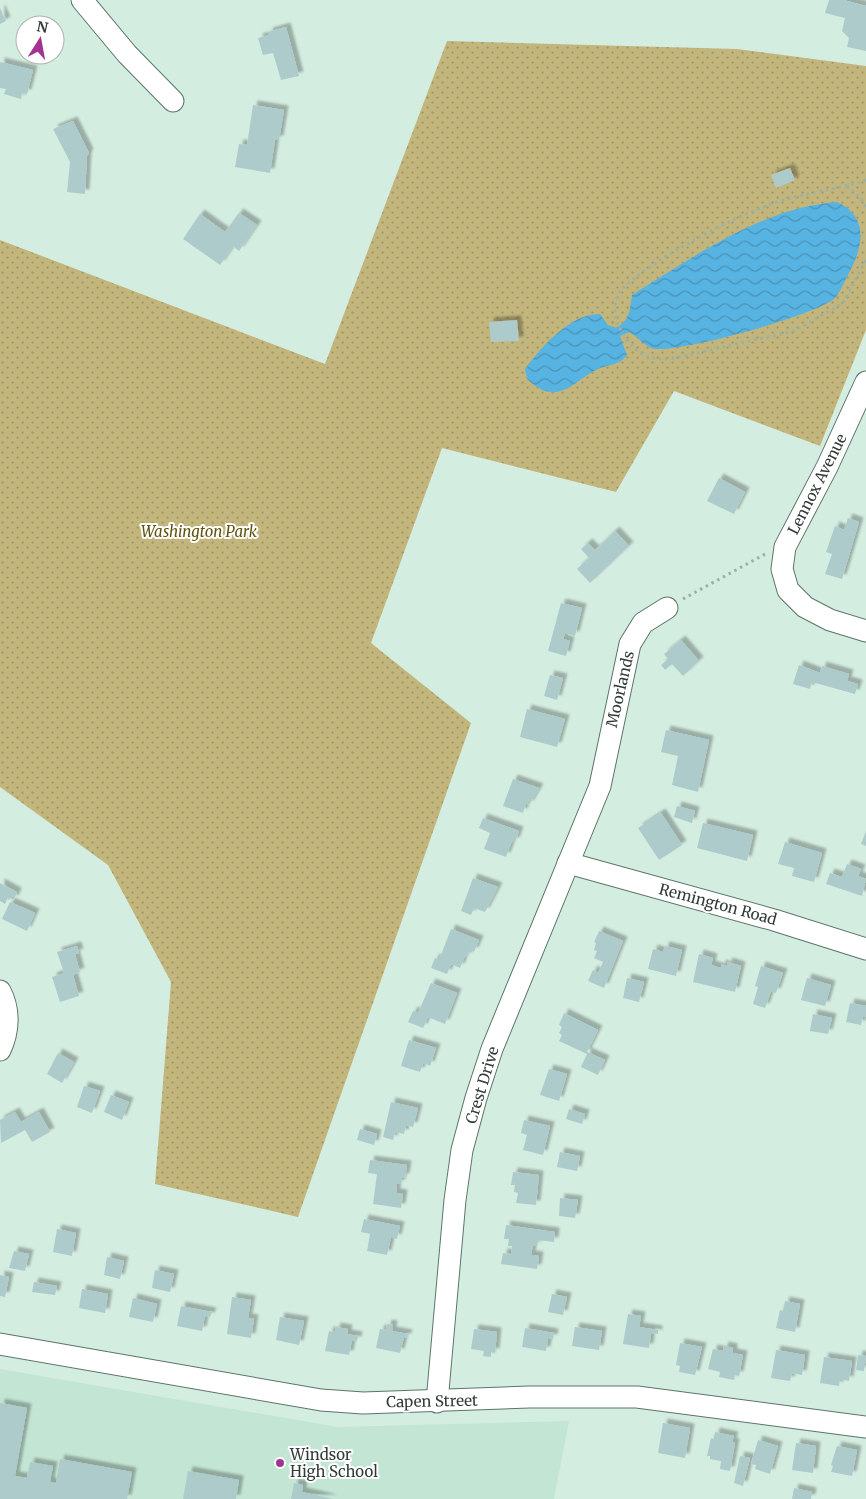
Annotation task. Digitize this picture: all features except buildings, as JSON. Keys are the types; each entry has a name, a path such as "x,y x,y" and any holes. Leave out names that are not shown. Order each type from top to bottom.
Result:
{"street":[{"path":"82,0 127,54 173,101"},
{"name":"Lennox Avenue","path":"866,382 827,467 785,547 782,569 788,590 806,607 830,620 866,631"},
{"name":"Moorlands","path":"600,786 630,644 643,623 667,608"},
{"name":"Crest Drive","path":"437,1402 455,1200 462,1150 492,1049 600,786"},
{"name":"Remington Road","path":"568,863 774,920 866,949"},
{"path":"0,992 7,1012 7,1031 0,1050"},
{"name":"Capen Street","path":"0,1344 321,1400 363,1403 437,1402 529,1397 636,1397 866,1427"}],"path":[{"path":"866,180 813,192 770,205 722,226 642,273 620,292 616,300 616,323 636,350 659,360 784,335 843,303 866,260"},
{"path":"846,186 860,197 866,207"},
{"path":"667,608 756,558"}],"shaded area":[{"name":"Windsor High School","path":"0,1369 338,1427 569,1421 554,1499 0,1499"}],"green space":[{"name":"Washington Park","path":"447,41 737,49 866,66 866,330 820,446 674,391 616,492 442,448 371,643 471,723 298,1217 155,1184 171,982 108,865 0,787 0,240 325,364"}],"water":[{"path":"837,202 854,214 858,222 860,240 855,262 840,290 834,299 822,306 773,324 713,340 664,349 651,348 629,332 620,336 627,355 624,359 596,370 566,389 555,392 543,390 527,379 525,369 539,351 558,333 578,319 600,314 608,325 617,328 627,318 632,295 705,250 755,224 782,214 809,206"}],"place":[{"name":"Windsor High School","path":"280,1463"}]}
